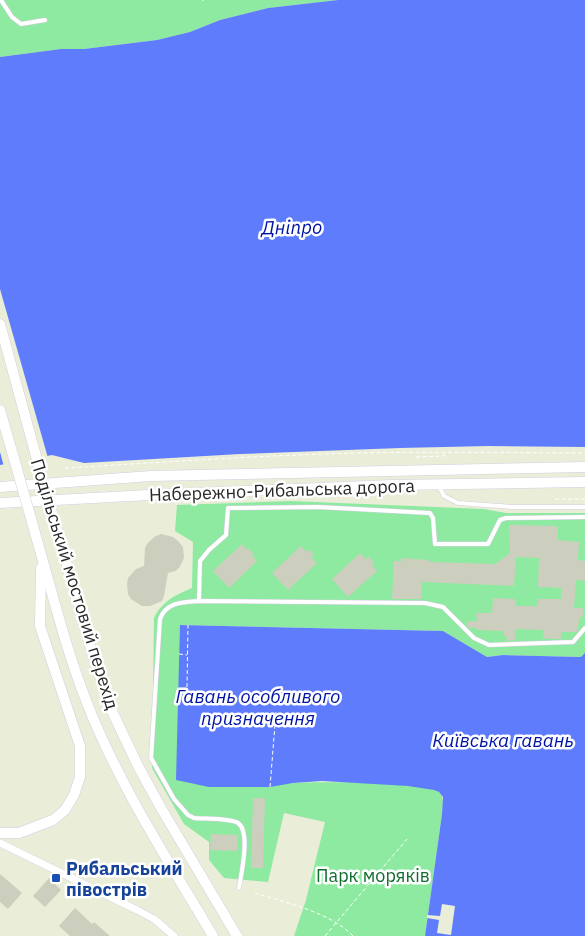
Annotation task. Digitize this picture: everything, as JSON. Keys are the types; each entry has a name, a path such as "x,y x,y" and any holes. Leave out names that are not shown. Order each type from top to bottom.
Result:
{"main road":[{"name":"Подільський мостовий перехід","path":"0,324 90,646 111,709 138,766 161,808 237,936"},
{"name":"Подільський мостовий перехід","path":"0,410 72,661 87,703 134,802 212,936"},
{"name":"Набережно-Рибальська дорога","path":"0,487 151,476 585,467"},
{"name":"Набережно-Рибальська дорога","path":"0,503 149,495 438,484 585,482"},
{"path":"0,833 19,833 53,820 65,810 74,795 80,777 80,746 40,626 41,554"}],"street":[{"path":"0,843 154,919 174,936"}],"lane":[{"path":"2,0 12,17 21,24 45,20"},
{"path":"438,484 444,496 458,503 504,507 585,507"},
{"path":"199,601 200,560 226,534 228,508 318,507 430,513 433,518 434,544 488,544 500,520 506,518 585,517"},
{"path":"239,888 245,833 242,827 236,822 194,818 188,815 174,799 151,758 160,619 165,610 174,604 199,601 425,604 443,607 474,638 489,646 573,642 585,628"}],"path":[{"path":"65,468 232,458 444,452 585,452"},
{"path":"416,457 444,456 444,452"},
{"path":"555,499 585,499"},
{"path":"187,687 188,625"},
{"path":"179,654 188,655"},
{"path":"270,787 276,712"},
{"path":"325,936 407,839"},
{"path":"255,893 304,908 336,923 353,936"}],"green space":[{"path":"0,0 338,0 268,8 220,20 190,32 157,40 0,57"},
{"name":"Парк моряків","path":"291,501 484,509 506,513 585,513 585,653 582,657 503,655 487,657 443,631 180,625 282,784 338,782 389,784 429,788 441,794 443,800 442,814 425,936 294,936 306,900 325,822 284,813 268,882 224,878 209,860 209,842 184,824 152,768 154,618 165,603 192,588 193,542 175,531 177,505"}],"water":[{"name":"Дніпро","path":"338,0 585,0 585,447 488,446 400,448 240,454 84,463 52,455 0,465 0,57 157,40 190,32 220,20 268,8"},
{"name":"Київська гавань","path":"180,625 443,631 487,657 503,655 581,657 585,653 585,936 425,936 442,814 443,797 434,790 408,786 322,781 270,787 209,787 176,780"}],"pier":[{"path":"0,289 48,458 4,467 0,452"},
{"path":"442,904 455,906 451,935 437,933 439,920 427,918 427,915 440,916"}],"building":[{"path":"509,525 558,526 558,540 579,542 578,560 585,561 585,581 576,580 574,608 583,608 583,617 580,617 577,632 561,632 561,639 552,639 543,638 544,630 516,629 515,640 506,641 507,636 503,636 504,631 477,630 477,628 467,626 467,621 477,621 476,613 492,613 493,598 515,599 516,606 538,606 538,599 561,599 561,588 538,587 539,558 516,557 514,586 422,582 421,599 392,599 394,561 401,561 401,558 429,560 429,562 495,564 510,553"},
{"path":"161,534 173,537 179,542 183,547 184,558 179,568 168,573 162,601 150,606 142,606 131,599 128,594 128,578 136,569 144,566 147,544 154,537"},
{"path":"242,544 254,554 252,556 257,561 229,588 213,571"},
{"path":"301,546 306,552 309,549 314,555 311,558 317,563 288,590 272,573"},
{"path":"360,553 366,559 369,557 377,571 348,597 332,579"},
{"path":"253,798 265,798 263,868 251,868"},
{"path":"211,834 238,835 237,851 210,850"},
{"path":"0,874 22,893 8,909 0,902"},
{"path":"49,878 61,890 45,907 33,896"},
{"path":"75,908 92,924 94,922 110,936 70,936 59,926"}],"place":[{"name":"Рибальський півострів","path":"56,878"}],"water label":[{"name":"Гавань особливого призначення","path":"258,707"}]}
